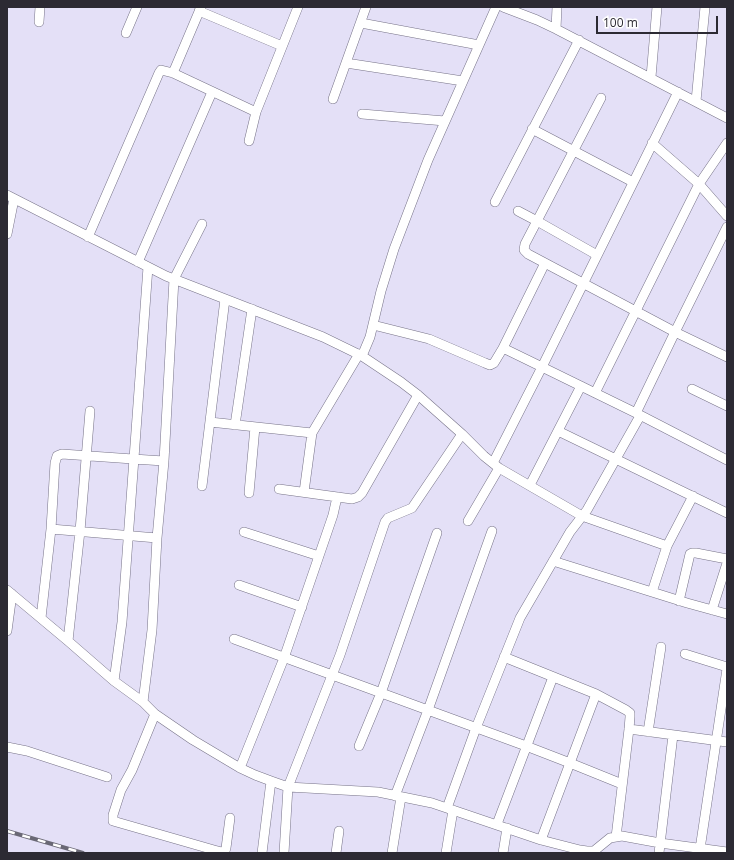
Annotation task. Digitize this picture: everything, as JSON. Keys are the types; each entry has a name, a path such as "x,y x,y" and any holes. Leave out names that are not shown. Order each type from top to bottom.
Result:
{"street":[{"path":"39,22 40,7"},
{"path":"126,33 137,7"},
{"path":"249,141 256,112 298,7"},
{"path":"333,99 366,7"},
{"path":"304,492 312,432 370,337 381,291 394,248 428,160 496,7"},
{"path":"504,7 537,20 579,40 727,118"},
{"path":"556,29 557,7"},
{"path":"651,77 657,7"},
{"path":"696,101 705,7"},
{"path":"172,73 200,9 282,46"},
{"path":"361,23 479,45"},
{"path":"495,202 579,40"},
{"path":"346,63 463,81"},
{"path":"88,237 161,70 172,73 256,112"},
{"path":"138,262 212,92"},
{"path":"468,521 583,283 678,92"},
{"path":"601,98 525,244 524,250 528,254 675,332 726,355"},
{"path":"362,114 445,121"},
{"path":"532,129 633,182"},
{"path":"652,143 699,184 727,216"},
{"path":"595,393 699,184 727,144"},
{"path":"7,234 11,197 174,279 322,337 360,355 401,382 418,395 496,465 530,486 582,516 667,546"},
{"path":"518,211 597,255"},
{"path":"143,702 152,630 157,538 164,462 174,279 202,224"},
{"path":"446,853 450,809 476,728 520,618 570,532 587,510 616,459 675,332 727,227"},
{"path":"373,325 429,339 490,365 494,363 503,348 545,263"},
{"path":"114,681 122,622 148,267"},
{"path":"202,486 225,299"},
{"path":"235,425 252,309"},
{"path":"503,348 638,414 727,460"},
{"path":"530,486 581,386"},
{"path":"692,389 727,406"},
{"path":"279,489 352,499 358,497 362,493 418,395"},
{"path":"68,641 80,531 90,411"},
{"path":"210,422 312,432"},
{"path":"249,493 255,427"},
{"path":"558,431 727,513"},
{"path":"284,853 288,787 342,648 385,522 388,518 412,508 462,434"},
{"path":"41,618 51,529 55,463 57,456 62,454 164,462"},
{"path":"240,768 284,658 333,515 337,496"},
{"path":"652,592 667,546 693,496"},
{"path":"51,529 157,538"},
{"path":"392,853 398,796 492,531"},
{"path":"244,532 319,556"},
{"path":"359,746 381,693 437,533"},
{"path":"679,601 690,554 696,553 727,559"},
{"path":"553,561 679,601 727,614"},
{"path":"712,610 727,563"},
{"path":"239,585 302,607"},
{"path":"10,592 114,681 143,702 155,714 193,740 240,768 271,781 288,787 378,792 432,803 542,840 580,850 594,852 610,838 622,836 697,850 727,852"},
{"path":"7,631 10,592"},
{"path":"234,639 570,762 622,784"},
{"path":"648,732 661,647"},
{"path":"685,654 727,668 697,850"},
{"path":"504,657 596,694 630,713 616,837"},
{"path":"497,824 553,677"},
{"path":"542,840 596,694"},
{"path":"155,714 132,770 121,790 113,815 113,821 222,852 225,851 226,848 230,818"},
{"path":"629,729 727,742"},
{"path":"659,853 673,735"},
{"path":"7,747 27,751 107,777"},
{"path":"262,853 271,781"},
{"path":"503,853 506,828"},
{"path":"336,853 339,831"}],"railway":[{"path":"7,831 83,853"}]}
